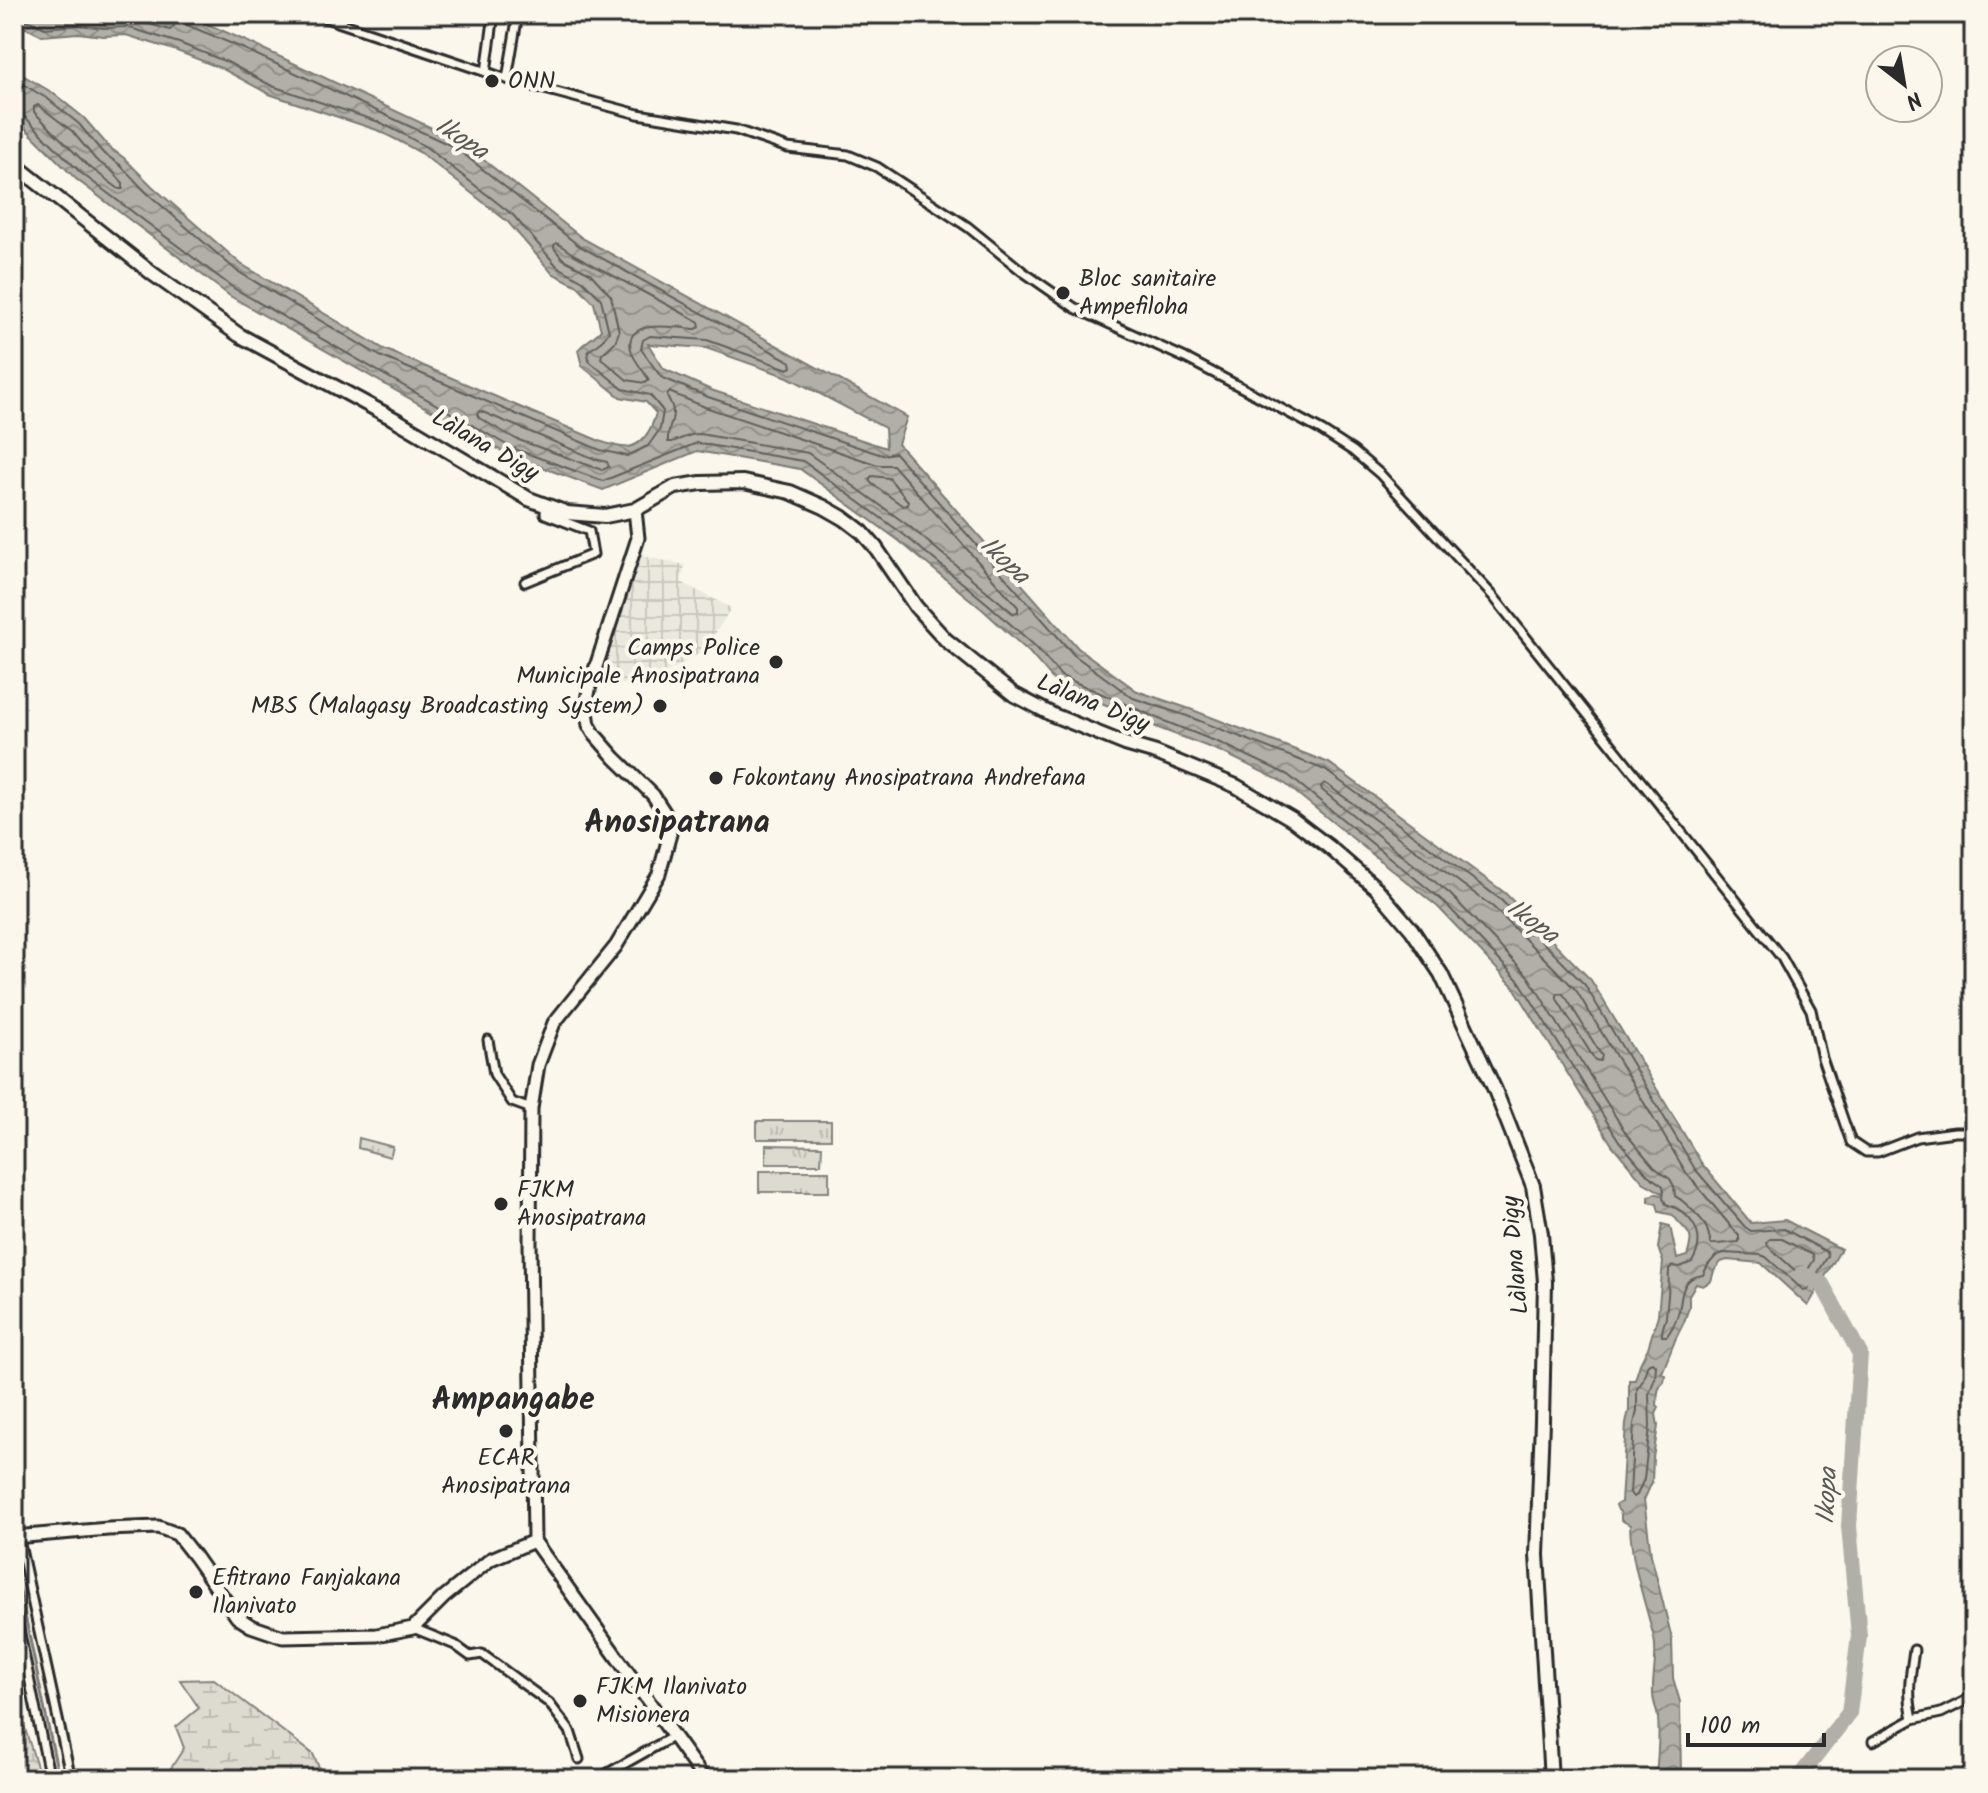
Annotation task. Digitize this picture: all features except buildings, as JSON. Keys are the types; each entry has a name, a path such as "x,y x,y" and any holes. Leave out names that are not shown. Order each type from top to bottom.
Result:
{"main road":[{"name":"Làlana Digy","path":"14,164 153,274 239,335 398,421 529,499 567,513 605,516 635,510 675,487 743,482 790,492 824,507 862,532 916,607 946,640 1013,694 1053,715 1201,770 1255,797 1292,819 1376,888 1412,930 1441,974 1495,1090 1533,1186 1541,1234 1545,1298 1537,1555 1551,1779"}],"street":[{"path":"314,14 507,79 638,114 736,130 788,148 848,155 877,167 968,227 1022,271 1075,308 1242,387 1353,451 1380,474 1493,596 1782,958 1811,1010 1822,1058 1851,1142 1866,1152 1878,1152 1917,1137 1974,1132"},
{"path":"486,72 494,14"},
{"path":"507,79 518,14"},
{"path":"525,582 593,554 589,531 545,514 546,505"},
{"path":"635,510 638,538 586,705 589,725 595,735 653,795 666,815 670,834 659,874 616,946 554,1023 538,1065 531,1109 534,1541 704,1779"},
{"path":"488,1040 494,1074 512,1102 531,1109"},
{"path":"14,1517 71,1779"},
{"path":"16,1537 158,1527 177,1534 237,1617 251,1626 283,1637 377,1635 413,1628 455,1645 470,1656 482,1654 549,1703 570,1731 579,1759"},
{"path":"413,1628 444,1597 491,1559 534,1541"},
{"path":"14,1605 50,1779"},
{"path":"1913,1719 1908,1685 1914,1650"},
{"path":"1873,1741 1913,1719 1941,1713 1965,1701 1974,1692"},
{"path":"610,1779 608,1773 674,1736"}],"shaded area":[{"path":"638,555 685,565 681,582 731,608 705,650 673,669 632,686 599,679"}],"green space":[{"path":"757,1121 831,1121 831,1139 757,1139"},
{"path":"359,1138 393,1147 390,1157 358,1148"},
{"path":"766,1145 822,1146 821,1164 766,1164"},
{"path":"759,1171 829,1171 829,1192 759,1192"},
{"path":"214,1679 313,1754 324,1779 164,1779 184,1748 176,1727 199,1708 180,1680"},
{"path":"14,1694 41,1779 14,1779"}],"water":[{"path":"14,14 180,14 246,41 460,141 582,238 907,417 898,444 1078,648 1137,691 1329,763 1505,893 1591,980 1702,1164 1751,1223 1785,1220 1841,1249 1808,1306 1761,1263 1721,1262 1711,1281 1703,1286 1696,1284 1689,1295 1684,1322 1662,1373 1665,1375 1658,1393 1652,1482 1644,1500 1651,1555 1672,1639 1673,1678 1680,1702 1681,1779 1656,1779 1659,1733 1653,1694 1654,1638 1636,1568 1630,1525 1621,1520 1616,1505 1621,1502 1629,1380 1635,1380 1658,1315 1663,1262 1658,1248 1662,1224 1670,1226 1677,1259 1687,1256 1690,1236 1673,1215 1659,1212 1657,1204 1649,1202 1649,1197 1662,1193 1643,1182 1612,1145 1514,987 1438,907 1283,782 1222,752 1056,683 1029,652 983,610 898,540 800,469 697,451 603,490 509,455 230,296 76,179 14,117 14,70 53,93 84,118 109,147 241,264 384,349 615,446 628,447 639,443 650,430 656,413 646,402 620,397 582,366 578,350 601,330 594,303 578,286 552,273 508,222 421,153 377,130 269,94 223,69 177,51 126,35 78,33 42,36 14,25","holes":["648,344 706,348 788,377 885,428 886,448 711,390 664,369"]}],"waterway":[{"name":"Ikopa","path":"1798,1779 1849,1713 1859,1636 1849,1526 1860,1354 1822,1284 1802,1274"},
{"path":"14,1562 59,1779"}],"place":[{"name":"ONN","path":"492,81"},
{"name":"Bloc sanitaire Ampefiloha","path":"1063,293"},
{"name":"Camps Police Municipale Anosipatrana","path":"776,662"},
{"name":"MBS (Malagasy Broadcasting System)","path":"660,706"},
{"name":"Fokontany Anosipatrana Andrefana","path":"716,778"},
{"name":"FJKM Anosipatrana","path":"501,1204"},
{"name":"ECAR Anosipatrana","path":"506,1431"},
{"name":"Efitrano Fanjakana Ilanivato","path":"196,1592"},
{"name":"FJKM Ilanivato Misionera","path":"580,1701"}],"district":[{"name":"Anosipatrana","path":"677,823"},
{"name":"Ampangabe","path":"513,1400"}]}
